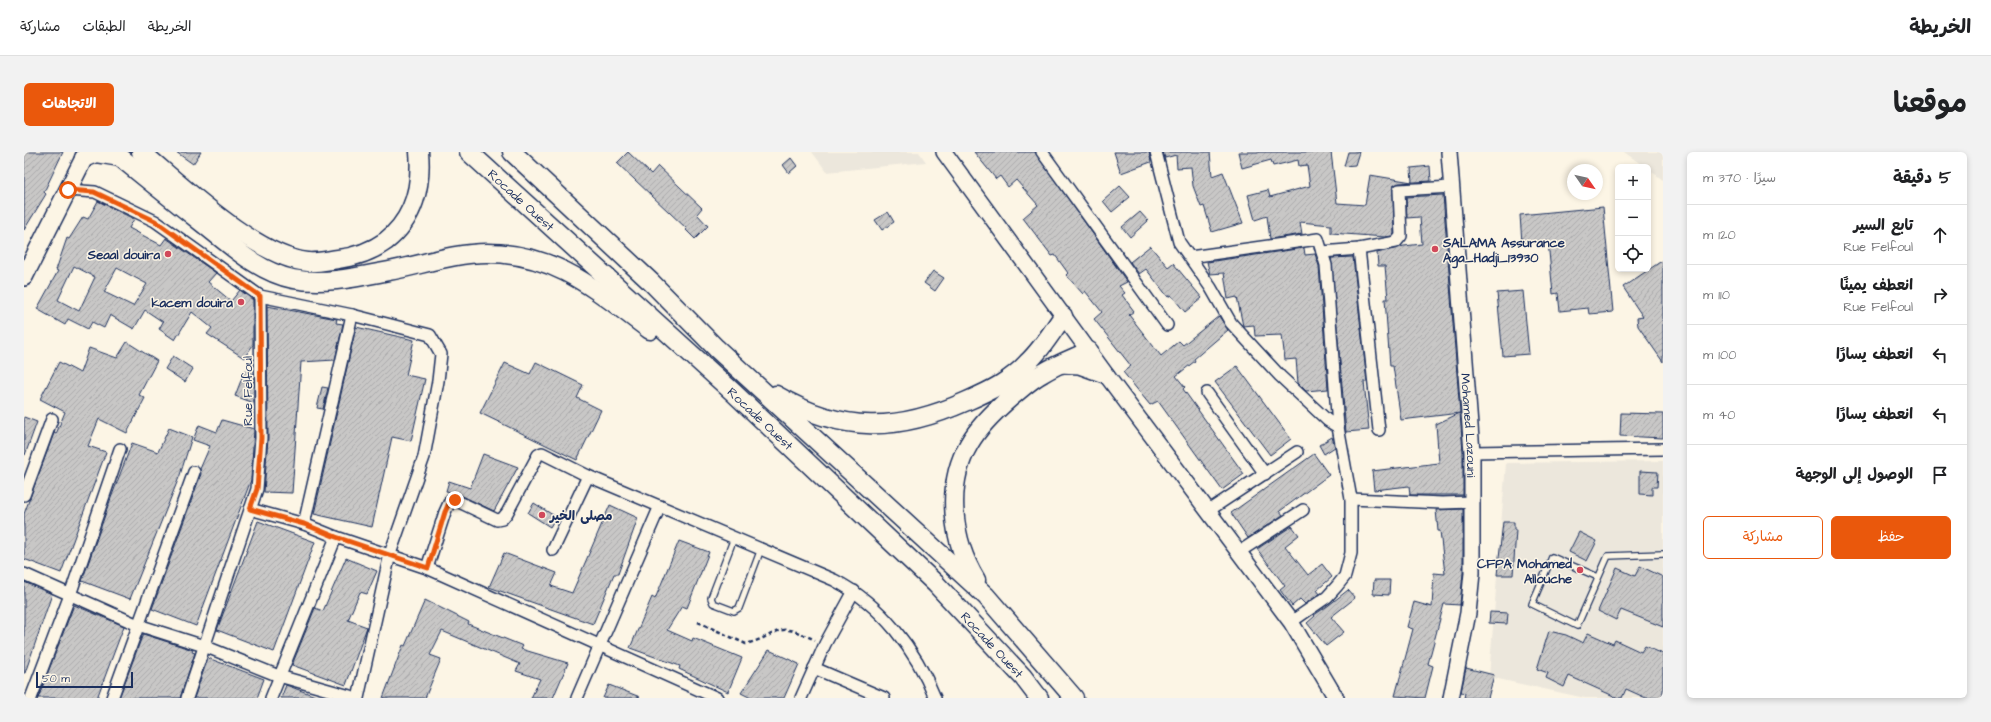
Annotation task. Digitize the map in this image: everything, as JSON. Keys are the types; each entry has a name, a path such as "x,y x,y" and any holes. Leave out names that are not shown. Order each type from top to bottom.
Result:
{"highway":[{"path":"141,152 196,198 254,242 288,258 309,262 351,257 378,247 393,235 406,218 416,200 421,173 419,152"},
{"name":"Rocade Ouest","path":"469,152 724,384 936,584 1023,677 1039,698"},
{"name":"Rocade Ouest","path":"512,152 652,282 716,348 986,596 1074,698"},
{"path":"86,155 96,153 117,154 240,252 279,275 294,279 314,281 337,280 395,270 462,255 487,253 514,255 539,260 581,278 724,384"},
{"path":"751,380 790,403 826,417 869,424 895,424 942,412 998,388 1028,363 1063,316"},
{"path":"986,596 964,558 955,522 955,490 960,462 969,444 981,427 1000,407 1043,372 1089,351"}],"main road":[{"path":"944,152 1107,376 1291,622 1335,698"},
{"name":"Mohamed Lazouni","path":"1449,152 1472,452 1472,573 1468,614 1451,698"},
{"path":"24,277 86,155"},
{"path":"1060,365 1079,366 1107,376"}],"street":[{"path":"1042,152 1167,324"},
{"path":"1156,152 1179,242 1231,323 1280,376 1326,420 1338,427"},
{"path":"1322,252 1358,248 1400,240 1399,190 1452,187"},
{"path":"24,574 138,625 204,646 279,676 357,698 390,554 424,457 438,381 441,354 430,335 352,315 260,296 155,221 94,192 68,190"},
{"path":"1190,257 1318,239 1326,265 1338,427 1351,499 1351,553 1345,576 1327,597 1291,622"},
{"path":"1358,248 1379,430"},
{"name":"Rue Felfoul","path":"187,698 257,489 261,438 260,296"},
{"path":"304,524 352,315"},
{"path":"1207,393 1265,474"},
{"path":"24,495 52,419"},
{"path":"31,698 70,595 120,449"},
{"path":"1472,452 1663,449"},
{"path":"1208,511 1298,452"},
{"path":"428,568 445,512 450,501 455,500 497,520 502,519 507,513 538,454 542,453 588,476 761,549 854,591 869,603 891,625 910,649 927,678 935,698"},
{"path":"112,698 194,472"},
{"path":"553,550 588,476"},
{"path":"1351,499 1442,503 1472,502"},
{"path":"577,698 660,506"},
{"path":"250,509 304,524 336,537 428,568 717,698"},
{"path":"1239,552 1303,510"},
{"path":"271,698 336,537"},
{"path":"800,698 825,644 854,591"},
{"path":"814,668 884,698"}],"lane":[{"path":"734,538 711,598 713,604 734,611 739,608 761,549"},
{"path":"1598,577 1552,557 1532,604 1577,626 1608,556 1663,554"}],"path":[{"path":"698,622 746,644 774,632 787,629 799,632 825,644"}],"shaded area":[{"path":"812,152 919,152 926,162 827,172"},
{"path":"1624,152 1663,152 1663,180 1651,171 1651,164 1641,164"},
{"name":"CFPA Mohamed Allouche","path":"1663,461 1663,698 1585,698 1489,677 1506,463"}],"building":[{"path":"24,152 63,152 44,192 46,194 24,230"},
{"path":"176,152 201,152 193,164"},
{"path":"628,152 651,174 658,166 702,208 697,214 708,226 695,239 686,230 687,229 617,163"},
{"path":"974,152 1035,152 1127,282 1119,286 1125,293 1122,295 1134,311 1129,315 1161,356 1179,341 1183,345 1219,316 1228,330 1194,359 1195,361 1176,376 1185,387 1183,389 1244,474 1222,490 1158,401 1150,405 1123,372 1131,366 1094,319 1102,312 1085,291 1083,294 1066,275 1068,273 1055,255 1052,256 1023,218 1038,205 1016,180 1008,187 1000,176 996,179"},
{"path":"1114,152 1149,152 1151,162 1121,173"},
{"path":"1163,152 1210,152 1212,176 1223,172 1243,223 1212,232 1204,206 1201,207 1193,186 1191,167 1177,168 1176,155 1165,158"},
{"path":"1238,152 1331,152 1337,203 1365,205 1370,175 1412,182 1411,168 1430,166 1431,181 1399,183 1393,186 1394,234 1392,236 1385,237 1331,233 1331,225 1300,222 1302,234 1270,239 1267,216 1255,220 1248,195 1268,190 1270,197 1310,186 1307,165 1299,166 1298,160 1273,166 1271,160 1242,168"},
{"path":"1348,152 1359,152 1355,165 1344,166"},
{"path":"791,158 797,166 789,173 783,165"},
{"path":"1120,186 1130,197 1112,212 1103,201"},
{"path":"1443,195 1460,413 1401,420 1393,366 1390,366 1385,299 1388,299 1385,266 1378,266 1377,253 1404,246 1422,244 1420,217 1407,218 1406,197"},
{"path":"98,201 134,219 129,228 161,245 166,238 216,273 208,282 231,301 240,290 253,300 253,345 244,358 207,334 212,328 192,312 175,340 159,329 163,322 145,310 134,329 110,315 104,328 92,322 88,329 68,319 65,325 37,309 58,271 56,270 67,238 69,239 83,217 88,219","holes":["74,266 95,277 79,311 58,300","117,268 147,284 133,306 104,292"]},
{"path":"1603,207 1613,312 1589,314 1588,308 1560,311 1558,293 1553,294 1548,241 1522,243 1520,215"},
{"path":"888,212 894,222 882,230 875,220"},
{"path":"1140,212 1148,221 1130,237 1122,227"},
{"path":"1150,246 1168,267 1173,263 1202,298 1185,312 1171,295 1168,297 1146,269 1139,274 1130,262"},
{"path":"1304,248 1305,255 1315,254 1319,266 1328,389 1306,391 1298,383 1296,359 1285,360 1282,335 1255,336 1254,325 1243,326 1237,297 1228,299 1224,273 1210,274 1207,262"},
{"path":"1353,257 1367,382 1364,382 1369,430 1346,432 1331,258"},
{"path":"1663,260 1663,362 1638,326 1637,318 1643,317 1623,287 1645,272 1651,272 1651,268"},
{"path":"933,271 944,278 935,291 924,283"},
{"path":"1523,291 1529,354 1503,356 1497,293"},
{"path":"267,306 337,319 336,323 343,324 335,360 301,362 292,493 264,492 268,438"},
{"path":"356,327 414,340 406,375 425,379 411,441 392,437 372,527 314,514"},
{"path":"127,342 157,361 139,395 145,398 127,433 99,419 88,446 106,452 61,573 24,559 24,514 54,433 56,434 65,412 40,399 59,362 80,373 89,348 117,358"},
{"path":"173,356 193,369 185,382 165,369"},
{"path":"536,362 583,385 577,398 601,410 577,460 480,413 505,363 530,374"},
{"path":"1237,366 1291,439 1270,455 1215,382"},
{"path":"245,370 254,374 254,403 235,396"},
{"path":"322,387 328,388 323,409 317,408"},
{"path":"1460,413 1463,452 1463,495 1410,495 1409,486 1374,490 1372,471 1439,463 1436,424"},
{"path":"1621,413 1663,414 1663,438 1620,436"},
{"path":"24,417 37,422 25,455 24,455"},
{"path":"222,420 254,429 251,480 196,626 152,609 201,474 200,469 210,446 193,440 199,425 217,432"},
{"path":"169,428 192,437 180,475 130,599 82,581 132,443 158,452"},
{"path":"1332,437 1335,447 1324,454 1319,445"},
{"path":"483,454 518,467 494,511 458,494 446,491 449,481 470,488"},
{"path":"1314,454 1329,475 1280,511 1283,515 1248,538 1231,513"},
{"path":"1640,471 1658,472 1657,487 1652,487 1652,495 1640,494"},
{"path":"534,503 556,517 550,527 528,513"},
{"path":"610,505 638,518 618,574 614,574 593,624 489,587 504,553 557,573 551,586 572,593"},
{"path":"1463,509 1463,573 1460,605 1444,604 1428,664 1433,666 1425,698 1395,696 1413,629 1407,627 1414,602 1432,607 1434,573 1445,574 1436,510"},
{"path":"258,521 315,542 274,652 217,630"},
{"path":"1503,522 1514,522 1514,530 1516,530 1513,575 1497,575"},
{"path":"1292,526 1299,535 1285,546 1308,575 1322,564 1332,577 1317,590 1320,594 1305,604 1300,599 1292,606 1280,590 1285,586 1257,549"},
{"path":"1579,532 1597,541 1587,561 1569,552"},
{"path":"679,541 709,552 687,608 682,606 667,630 692,641 693,638 742,658 728,692 679,669 680,666 630,648 652,597 655,599"},
{"path":"346,558 377,571 367,594 360,592 348,620 367,627 346,685 292,665 315,608 323,611"},
{"path":"1640,566 1663,577 1663,627 1621,610 1616,620 1598,611 1617,568 1635,576"},
{"path":"1374,580 1390,580 1389,595 1373,594"},
{"path":"24,582 52,594 25,673 24,673"},
{"path":"1348,590 1355,598 1331,617 1344,632 1326,646 1307,623 1315,616 1314,615"},
{"path":"425,600 469,622 468,624 523,646 521,649 568,663 553,698 531,698 540,679 516,671 520,664 442,631 430,655 441,659 425,698 383,698 403,645 405,646"},
{"path":"74,605 124,626 97,698 38,698"},
{"path":"1490,612 1508,613 1507,624 1489,623"},
{"path":"1549,631 1566,635 1583,643 1588,633 1613,644 1615,640 1641,652 1645,646 1663,654 1663,698 1646,698 1626,689 1622,698 1618,698 1569,676 1564,687 1546,678 1548,673 1537,669"},
{"path":"143,634 193,650 192,652 195,653 180,698 119,698"},
{"path":"769,650 799,664 784,698 751,698 741,693"},
{"path":"208,658 264,679 257,698 194,698"},
{"path":"1466,668 1494,675 1488,698 1464,698 1465,693 1461,692"},
{"path":"286,685 318,697 318,698 281,698"},
{"path":"609,685 640,697 603,698"}],"place":[{"name":"SALAMA Assurance Aga_Hadji_13930","path":"1435,249"},
{"name":"Seaal douira","path":"168,254"},
{"name":"kacem douira","path":"241,302"},
{"name":"مصلى الخير","path":"542,515"},
{"name":"CFPA Mohamed Allouche","path":"1580,570"}],"route":[{"path":"68,190 94,192 155,221 260,296 261,438 257,489 250,509 304,524 336,537 428,568 445,512 450,501 455,500"}]}
